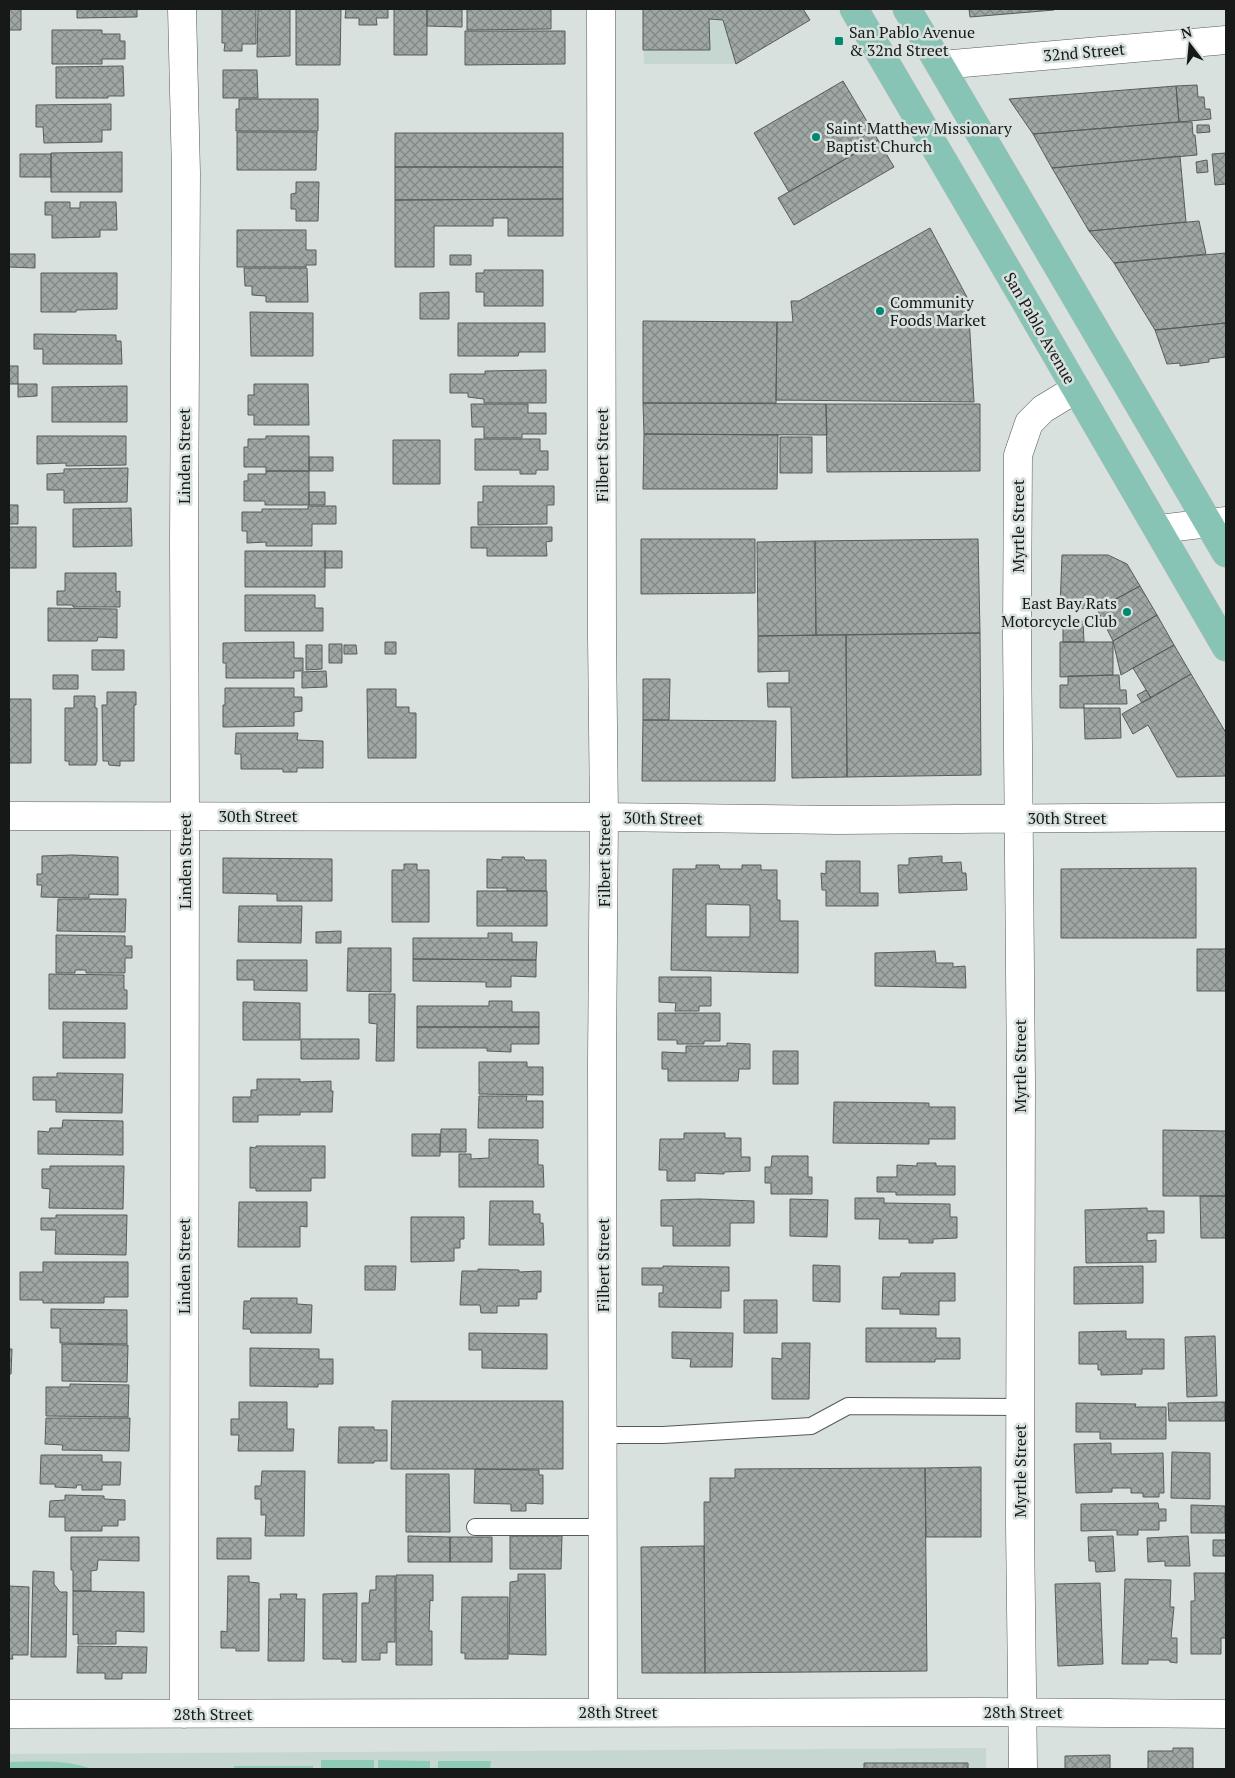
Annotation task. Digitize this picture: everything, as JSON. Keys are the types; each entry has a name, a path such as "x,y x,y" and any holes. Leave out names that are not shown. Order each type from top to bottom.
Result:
{"main road":[{"name":"San Pablo Avenue","path":"854,9 1159,529 1226,647"},
{"path":"907,9 1218,522 1226,553"}],"street":[{"name":"Linden Street","path":"182,9 186,173 184,541 184,1714"},
{"name":"Filbert Street","path":"601,9 604,817 602,1062 603,1712"},
{"name":"32nd Street","path":"941,65 1226,40"},
{"name":"Myrtle Street","path":"1023,1769 1020,1526 1018,455 1030,423 1044,409 1076,389"},
{"path":"1159,529 1218,522"},
{"name":"30th Street","path":"9,816 604,817 838,820 1226,818"},
{"name":"28th Street","path":"9,1714 603,1712 1226,1714"}],"lane":[{"path":"603,1435 663,1435 811,1426 848,1406 1020,1407"},
{"path":"476,1527 603,1527"}],"shaded area":[{"path":"643,9 803,9 810,20 736,64 644,64"},
{"path":"986,1748 986,1769 9,1769 9,1754"}],"green space":[{"path":"321,1760 374,1760 374,1769 321,1769"},
{"path":"378,1760 430,1761 430,1769 378,1769"},
{"path":"438,1761 491,1761 490,1769 438,1769"},
{"path":"9,1762 61,1762 91,1769 9,1769"},
{"path":"234,1766 313,1766 313,1769 234,1769"}],"building":[{"path":"9,9 21,9 21,30 9,30"},
{"path":"77,9 137,9 137,17 77,18"},
{"path":"222,9 256,9 256,44 242,44 242,51 224,51 225,43 222,43"},
{"path":"258,9 290,9 290,56 257,57"},
{"path":"296,9 341,9 340,65 296,65"},
{"path":"346,9 388,9 388,18 376,18 377,25 359,25 359,18 345,18"},
{"path":"394,9 427,9 427,55 394,55"},
{"path":"427,9 462,9 462,27 427,26"},
{"path":"467,9 551,9 551,29 467,30"},
{"path":"643,9 803,9 810,20 736,64 723,20 709,19 710,50 643,50"},
{"path":"969,9 1054,9 1054,10 970,17"},
{"path":"52,30 102,30 102,34 120,34 120,41 125,41 125,59 102,59 102,64 52,64"},
{"path":"465,31 565,31 565,64 465,65"},
{"path":"123,66 124,96 108,96 108,98 56,98 56,67"},
{"path":"223,70 257,70 258,98 223,98"},
{"name":"Saint Matthew Missionary Baptist Church","path":"843,81 878,140 789,192 754,133"},
{"path":"1197,85 1198,97 1204,97 1205,109 1210,109 1211,119 1179,122 1176,86"},
{"path":"1176,86 1179,122 1033,134 1009,99"},
{"path":"239,99 318,99 318,131 236,131 236,109 239,109"},
{"path":"111,104 111,130 102,130 102,142 44,143 43,127 36,127 36,105"},
{"path":"1192,122 1197,155 1052,168 1033,134"},
{"path":"1197,125 1209,125 1210,132 1197,133"},
{"path":"237,132 317,132 316,170 237,170"},
{"path":"395,133 563,133 563,167 395,167"},
{"path":"878,140 894,167 794,225 778,198"},
{"path":"122,152 122,192 51,192 51,153"},
{"path":"1226,153 1226,184 1215,185 1212,154"},
{"path":"20,154 51,154 51,177 20,177"},
{"path":"1180,156 1186,222 1089,231 1052,168"},
{"path":"1207,160 1208,172 1197,173 1196,162"},
{"path":"395,167 563,167 563,199 395,200"},
{"path":"296,182 319,182 318,221 296,221 296,209 291,209 291,194 296,193"},
{"path":"563,199 563,236 508,236 508,218 493,218 493,226 434,226 434,267 395,267 395,200"},
{"path":"45,202 70,202 70,208 80,208 80,202 116,202 117,230 100,230 100,237 52,238 52,215 45,215"},
{"path":"1199,221 1206,254 1114,263 1089,231"},
{"name":"Community Foods Market","path":"930,228 968,299 974,402 776,400 777,322 793,322 791,301 799,301"},
{"path":"237,230 306,230 306,250 316,250 316,265 306,265 306,267 237,267"},
{"path":"1226,253 1226,323 1155,330 1114,263"},
{"path":"9,254 35,254 35,268 9,267"},
{"path":"450,255 471,255 471,265 450,265"},
{"path":"244,268 307,268 308,302 266,302 266,296 252,295 252,286 245,286"},
{"path":"484,270 543,270 543,306 484,306 484,292 476,292 476,273 484,273"},
{"path":"41,273 117,273 117,309 41,312"},
{"path":"449,292 449,319 420,319 420,293"},
{"path":"250,312 313,313 313,356 251,356"},
{"path":"643,321 777,322 776,403 643,403"},
{"path":"458,323 545,323 545,352 519,352 518,356 458,356"},
{"path":"1226,323 1226,357 1209,359 1209,362 1180,366 1180,363 1167,364 1155,330"},
{"path":"34,334 116,335 116,341 121,341 122,364 43,364 43,349 34,349"},
{"path":"9,366 18,366 18,384 9,384"},
{"path":"546,370 546,403 484,403 484,399 468,397 468,393 450,393 450,374 485,374 485,371"},
{"path":"18,384 37,384 37,396 18,397"},
{"path":"254,384 308,384 309,425 254,425 254,415 248,415 248,395 254,395"},
{"path":"127,386 127,422 52,422 52,387"},
{"path":"643,403 826,404 827,435 644,434"},
{"path":"471,404 528,404 528,413 546,413 546,434 522,434 522,438 484,438 484,427 472,427"},
{"path":"826,404 980,404 980,471 827,472"},
{"path":"644,434 778,435 777,489 643,489"},
{"path":"37,436 126,436 126,465 66,466 66,463 37,464"},
{"path":"266,436 309,436 309,471 266,471 266,467 244,467 244,447 248,447 248,439 266,439"},
{"path":"780,437 812,437 812,473 780,473"},
{"path":"475,439 540,439 540,451 548,451 548,470 536,470 536,474 520,474 520,470 475,470"},
{"path":"393,440 440,440 440,484 393,484"},
{"path":"309,457 333,457 333,471 309,471"},
{"path":"128,468 127,502 64,503 64,490 47,490 47,474 64,473 64,469"},
{"path":"266,471 309,471 309,505 265,505 265,501 244,501 244,481 248,481 248,474 266,474"},
{"path":"483,486 554,486 554,505 547,505 547,524 478,525 478,502 483,502"},
{"path":"309,492 325,492 325,505 309,505"},
{"path":"9,505 18,505 18,524 9,524"},
{"path":"308,506 336,506 336,524 312,524 312,546 266,546 266,542 247,543 247,531 242,531 242,512 262,512 262,509 308,509"},
{"path":"131,508 132,546 73,547 73,509"},
{"path":"9,527 36,527 36,568 9,568"},
{"path":"471,527 552,527 552,541 546,542 547,556 487,556 487,548 471,548"},
{"path":"641,539 755,539 755,593 641,594"},
{"path":"978,539 980,633 816,635 815,541"},
{"path":"815,541 816,635 758,636 757,542"},
{"path":"245,551 325,551 325,587 245,587"},
{"path":"325,551 342,551 342,568 325,568"},
{"path":"1062,555 1108,555 1127,564 1140,586 1097,609 1060,608"},
{"path":"65,573 116,573 116,592 120,591 120,607 57,605 57,591 65,591"},
{"name":"East Bay Rats Motorcycle Club","path":"1140,586 1157,615 1113,641 1097,609"},
{"path":"245,595 315,595 315,608 323,608 323,631 245,631"},
{"path":"48,608 117,609 117,638 98,637 97,641 48,641"},
{"path":"1157,615 1174,645 1121,675 1113,641"},
{"path":"1083,621 1084,642 1063,642 1063,622"},
{"path":"980,633 981,775 847,777 846,635"},
{"path":"846,635 847,777 792,778 791,707 768,707 767,683 789,683 789,671 758,672 758,636"},
{"path":"294,642 294,658 303,658 303,671 294,671 294,678 226,678 226,663 223,663 223,643"},
{"path":"385,642 396,642 396,654 385,654"},
{"path":"1060,642 1113,642 1113,675 1060,677"},
{"path":"329,644 342,644 342,663 329,663"},
{"path":"306,645 322,645 322,669 306,670"},
{"path":"344,645 356,645 357,654 344,654"},
{"path":"1174,645 1191,674 1151,698 1133,668"},
{"path":"92,650 124,650 124,670 92,670"},
{"path":"326,671 327,687 302,688 302,672"},
{"path":"1191,674 1226,733 1226,776 1177,777 1148,725 1133,734 1122,714"},
{"path":"53,675 78,675 78,689 53,689"},
{"path":"1119,675 1120,690 1126,690 1127,704 1084,704 1084,708 1060,708 1060,685 1068,685 1068,676"},
{"path":"643,679 670,679 669,720 643,720"},
{"path":"225,688 294,688 294,697 302,697 302,711 294,712 294,726 223,727"},
{"path":"367,689 396,689 396,707 409,707 409,713 416,713 416,758 368,758"},
{"path":"1146,690 1151,698 1142,703 1137,695"},
{"path":"107,692 136,692 136,705 134,705 134,761 120,761 120,766 109,765 108,761 103,761 102,705 107,705"},
{"path":"74,696 95,696 95,708 97,708 96,765 69,765 69,761 65,761 65,708 74,708"},
{"path":"9,699 31,699 31,763 9,763"},
{"path":"1084,708 1120,708 1121,738 1085,739"},
{"path":"643,720 776,721 775,781 642,781"},
{"path":"236,733 298,733 297,740 323,741 323,768 297,768 297,772 283,772 283,769 241,769 241,754 235,754"},
{"path":"42,856 118,857 118,895 89,894 89,898 41,897 42,885 37,885 37,874 42,874"},
{"path":"942,856 942,863 961,862 962,873 966,873 967,890 899,893 898,865 909,865 909,858"},
{"path":"502,857 546,860 546,891 507,891 507,888 487,888 487,859 502,860"},
{"path":"223,858 332,859 332,901 277,901 277,894 223,893"},
{"path":"826,861 860,861 860,893 878,893 878,906 826,906 826,890 822,890 821,873 826,874"},
{"path":"404,864 417,864 417,870 429,870 429,922 392,922 392,870 404,870"},
{"path":"696,865 719,865 720,869 742,869 742,865 761,865 761,870 777,870 777,900 780,900 780,921 798,921 798,973 671,970 673,869 696,869","holes":["706,904 750,905 750,937 706,937"]},
{"path":"1196,868 1196,938 1061,938 1061,869"},
{"path":"477,891 547,891 547,926 477,926"},
{"path":"58,899 126,899 125,932 57,931"},
{"path":"239,906 302,906 301,943 238,942"},
{"path":"341,931 341,943 316,943 316,932"},
{"path":"488,933 512,933 512,942 537,942 536,960 413,959 413,938 488,938"},
{"path":"56,935 125,936 125,946 132,946 132,958 125,958 125,973 86,973 86,970 75,970 75,973 56,973"},
{"path":"348,948 391,948 391,992 347,991"},
{"path":"1197,949 1226,949 1226,991 1197,991"},
{"path":"935,951 936,963 953,963 953,967 965,966 966,988 875,986 875,953"},
{"path":"413,959 536,960 536,977 511,976 511,987 486,987 486,982 413,981"},
{"path":"237,960 307,960 307,991 254,990 254,980 237,980"},
{"path":"49,974 124,975 124,990 127,990 127,1009 49,1009"},
{"path":"659,977 711,977 711,1006 699,1006 699,1011 675,1011 676,1003 659,1002"},
{"path":"369,994 395,994 394,1061 376,1061 377,1024 369,1023"},
{"path":"489,1001 512,1001 512,1012 539,1012 539,1027 417,1027 417,1006 489,1006"},
{"path":"243,1002 300,1003 300,1040 243,1040"},
{"path":"658,1013 720,1013 720,1041 704,1041 704,1044 677,1044 677,1040 658,1040"},
{"path":"63,1022 125,1023 125,1058 63,1058"},
{"path":"417,1027 539,1027 539,1044 511,1044 511,1052 487,1051 487,1048 417,1048"},
{"path":"301,1039 359,1039 359,1059 301,1059"},
{"path":"727,1043 750,1044 750,1069 739,1069 738,1081 668,1081 668,1069 662,1069 662,1052 686,1053 686,1046 727,1046"},
{"path":"773,1051 798,1051 798,1084 773,1084"},
{"path":"479,1062 527,1062 527,1067 543,1067 543,1095 479,1094"},
{"path":"57,1073 123,1074 122,1113 56,1112 56,1100 33,1100 33,1077 57,1077"},
{"path":"257,1079 300,1079 300,1082 331,1081 331,1091 333,1091 332,1112 300,1112 300,1115 258,1115 258,1122 233,1122 233,1097 251,1097 251,1090 257,1090"},
{"path":"479,1096 527,1096 526,1101 543,1101 543,1128 478,1128"},
{"path":"834,1102 929,1103 929,1107 955,1107 955,1139 929,1139 929,1144 833,1143"},
{"path":"63,1120 123,1121 123,1155 38,1154 38,1131 49,1132 50,1128 62,1128"},
{"path":"441,1129 466,1129 466,1152 440,1152"},
{"path":"1163,1130 1226,1131 1226,1196 1163,1196"},
{"path":"684,1133 725,1133 725,1138 741,1138 741,1157 750,1157 750,1171 724,1172 724,1174 695,1173 695,1181 667,1181 667,1170 659,1170 660,1139 684,1139"},
{"path":"412,1134 440,1134 440,1156 412,1156"},
{"path":"489,1139 538,1140 538,1165 543,1165 544,1187 459,1187 459,1154 471,1154 471,1159 489,1158"},
{"path":"256,1146 325,1146 325,1178 311,1178 311,1191 256,1191 256,1188 250,1188 250,1147 256,1148"},
{"path":"772,1156 808,1156 808,1177 812,1177 812,1194 771,1194 771,1183 765,1183 765,1167 771,1167"},
{"path":"917,1163 955,1166 955,1195 896,1195 896,1192 877,1192 877,1177 897,1177 897,1165 917,1166"},
{"path":"50,1166 124,1166 123,1209 49,1208 50,1189 42,1188 42,1169 50,1169"},
{"path":"1200,1196 1226,1196 1226,1238 1201,1238"},
{"path":"855,1198 884,1198 884,1203 950,1204 950,1217 957,1217 957,1238 933,1239 933,1243 909,1243 909,1239 879,1239 880,1219 855,1219"},
{"path":"790,1199 828,1200 827,1237 790,1236"},
{"path":"661,1200 754,1201 754,1223 730,1223 730,1246 673,1246 673,1226 661,1226"},
{"path":"490,1201 533,1201 533,1214 540,1214 540,1223 543,1223 544,1245 489,1245"},
{"path":"239,1202 307,1202 307,1227 300,1226 300,1247 238,1247"},
{"path":"1147,1208 1147,1211 1164,1211 1164,1233 1147,1233 1147,1241 1156,1240 1156,1262 1086,1263 1085,1210"},
{"path":"56,1215 127,1215 126,1255 55,1254 56,1230 41,1230 41,1218 56,1218"},
{"path":"411,1217 464,1217 464,1239 460,1239 460,1248 454,1248 454,1261 411,1262"},
{"path":"43,1262 128,1262 128,1297 104,1297 104,1303 43,1303 43,1300 20,1300 20,1272 43,1272"},
{"path":"813,1265 840,1266 840,1302 813,1301"},
{"path":"365,1266 396,1266 395,1290 365,1290"},
{"path":"663,1266 729,1267 729,1291 721,1291 721,1308 659,1307 659,1293 663,1293 663,1285 642,1285 642,1268 663,1268"},
{"path":"1143,1266 1143,1303 1074,1304 1074,1267"},
{"path":"478,1269 519,1270 519,1272 541,1271 541,1292 537,1292 537,1299 519,1299 519,1306 497,1306 497,1313 481,1313 480,1305 460,1305 462,1271 478,1271"},
{"path":"901,1273 955,1273 955,1301 939,1301 939,1315 900,1314 900,1309 882,1309 883,1277 900,1277"},
{"path":"251,1298 297,1298 297,1304 312,1305 311,1333 251,1333 250,1329 243,1329 244,1301 250,1301"},
{"path":"744,1300 777,1300 777,1333 744,1333"},
{"path":"51,1309 127,1310 127,1344 60,1343 60,1328 51,1328"},
{"path":"866,1328 936,1328 936,1338 960,1338 960,1359 935,1359 935,1362 866,1362"},
{"path":"1126,1331 1126,1339 1164,1339 1164,1369 1142,1369 1142,1374 1101,1375 1101,1370 1098,1370 1098,1364 1079,1364 1079,1332"},
{"path":"672,1332 733,1333 732,1367 690,1367 691,1359 672,1358"},
{"path":"469,1333 547,1334 547,1369 482,1368 482,1350 469,1350"},
{"path":"1215,1336 1217,1396 1187,1397 1185,1337"},
{"path":"782,1343 810,1343 809,1399 772,1399 772,1358 782,1359"},
{"path":"62,1344 128,1345 127,1382 62,1381"},
{"path":"250,1348 319,1349 319,1359 333,1359 333,1384 318,1384 318,1387 250,1386"},
{"path":"9,1349 12,1349 11,1374 9,1374"},
{"path":"70,1384 129,1385 128,1417 46,1416 46,1387 70,1387"},
{"path":"392,1401 563,1401 563,1469 391,1469"},
{"path":"239,1402 287,1402 287,1429 294,1429 293,1451 238,1451 239,1435 231,1435 231,1419 239,1419"},
{"path":"1225,1402 1225,1421 1169,1421 1168,1403"},
{"path":"1076,1403 1136,1404 1135,1407 1166,1407 1166,1439 1100,1439 1100,1432 1076,1432"},
{"path":"46,1418 130,1418 129,1451 62,1450 63,1445 45,1444"},
{"path":"339,1427 374,1427 374,1430 387,1430 387,1461 338,1463"},
{"path":"1111,1443 1111,1454 1163,1453 1164,1493 1159,1493 1159,1497 1143,1497 1143,1493 1131,1493 1131,1488 1112,1488 1112,1492 1076,1493 1074,1444"},
{"path":"1172,1452 1210,1453 1210,1499 1171,1498"},
{"path":"41,1455 102,1455 102,1462 121,1462 120,1485 102,1485 102,1490 82,1490 82,1485 77,1485 76,1488 55,1487 55,1484 40,1484"},
{"path":"981,1467 981,1537 926,1537 925,1468"},
{"path":"925,1468 927,1671 705,1673 704,1502 710,1502 710,1478 735,1478 735,1469"},
{"path":"475,1469 539,1470 539,1475 543,1475 543,1504 526,1503 526,1511 511,1511 511,1504 474,1503"},
{"path":"262,1471 305,1471 304,1536 265,1536 266,1515 261,1515 261,1499 255,1499 255,1486 261,1486"},
{"path":"406,1474 449,1474 450,1532 406,1532"},
{"path":"65,1495 104,1496 104,1499 125,1500 125,1520 118,1520 118,1526 102,1526 102,1531 65,1531 65,1517 49,1517 50,1501 65,1500"},
{"path":"1158,1503 1159,1509 1166,1509 1166,1521 1159,1521 1159,1530 1138,1530 1138,1535 1117,1535 1117,1530 1081,1531 1081,1504"},
{"path":"1191,1505 1225,1506 1225,1533 1191,1533"},
{"path":"408,1536 450,1537 450,1562 408,1562"},
{"path":"510,1536 562,1536 561,1569 510,1569"},
{"path":"1113,1536 1115,1571 1096,1572 1095,1561 1089,1561 1088,1537"},
{"path":"1188,1536 1190,1566 1165,1566 1165,1561 1148,1562 1147,1538"},
{"path":"71,1537 139,1537 139,1561 98,1560 97,1570 91,1571 91,1591 73,1591"},
{"path":"450,1537 492,1537 492,1562 450,1562"},
{"path":"217,1538 251,1538 251,1559 217,1559"},
{"path":"1213,1540 1226,1540 1226,1556 1213,1556"},
{"path":"704,1546 705,1673 642,1673 641,1547"},
{"path":"33,1571 54,1572 54,1584 60,1592 67,1592 66,1657 31,1657"},
{"path":"1194,1573 1225,1573 1226,1638 1221,1638 1221,1654 1191,1654 1191,1601 1195,1601"},
{"path":"518,1574 545,1574 546,1655 509,1654 510,1582 518,1581"},
{"path":"396,1575 433,1575 433,1601 430,1600 429,1631 432,1631 432,1665 396,1665"},
{"path":"228,1576 249,1576 249,1582 259,1583 259,1651 236,1651 236,1648 221,1648 221,1631 227,1632"},
{"path":"376,1576 395,1576 395,1642 387,1642 387,1653 380,1653 380,1660 362,1660 362,1603 369,1603 370,1590 376,1590"},
{"path":"1125,1579 1171,1580 1170,1607 1174,1607 1171,1638 1177,1638 1177,1663 1170,1662 1169,1660 1148,1660 1148,1664 1122,1664"},
{"path":"1100,1583 1103,1664 1058,1666 1055,1584"},
{"path":"9,1586 29,1587 28,1655 12,1655 13,1659 9,1659"},
{"path":"73,1591 144,1592 144,1632 116,1631 116,1644 78,1644 78,1634 73,1635"},
{"path":"357,1593 356,1662 342,1662 342,1659 323,1659 323,1594"},
{"path":"280,1594 297,1594 296,1599 305,1599 304,1661 268,1661 269,1599 281,1599"},
{"path":"462,1597 508,1597 508,1659 465,1659 465,1653 461,1653"},
{"path":"78,1646 147,1647 146,1673 122,1673 122,1679 105,1679 105,1673 77,1673"},
{"path":"1173,1748 1193,1748 1193,1769 1148,1769 1148,1751 1173,1751"},
{"path":"1110,1755 1110,1769 1065,1769 1065,1756"},
{"path":"864,1763 968,1763 968,1769 864,1769"}],"place":[{"name":"San Pablo Avenue & 32nd Street","path":"839,41"},
{"name":"Saint Matthew Missionary Baptist Church","path":"816,137"},
{"name":"Community Foods Market","path":"880,311"},
{"name":"East Bay Rats Motorcycle Club","path":"1127,612"}]}
